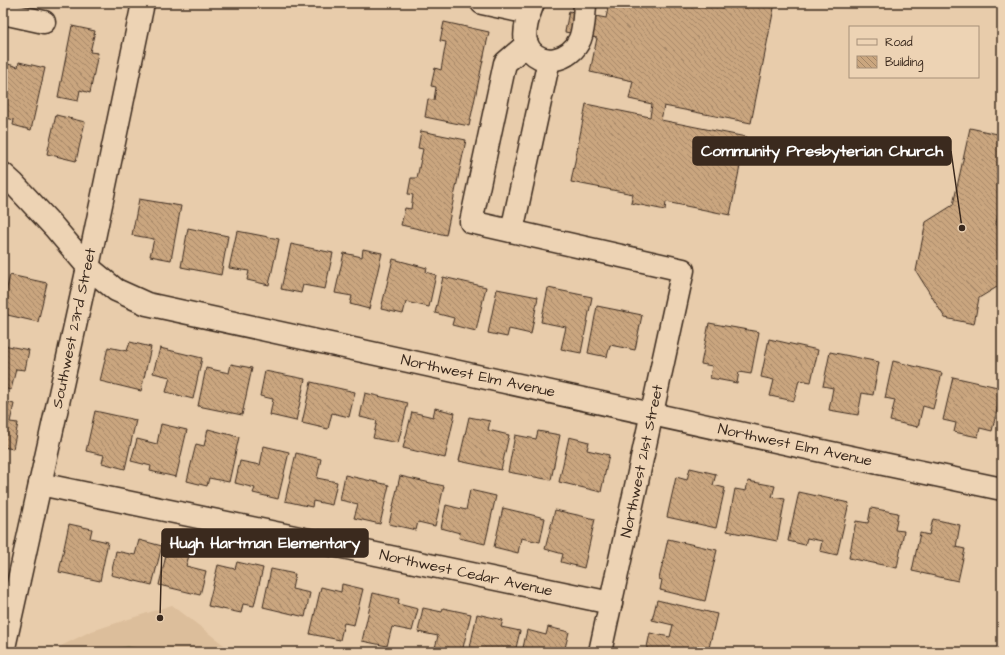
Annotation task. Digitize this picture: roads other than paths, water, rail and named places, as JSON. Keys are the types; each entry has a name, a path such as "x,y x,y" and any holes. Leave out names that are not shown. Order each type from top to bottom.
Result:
{"street":[{"name":"Southwest 23rd Street","path":"4,646 88,267 143,3"},
{"path":"482,3 531,8 526,30 527,44 534,54 549,60 561,58 573,50 580,39 584,3"},
{"path":"3,13 44,22"},
{"path":"527,44 505,64 471,222 512,231 549,60"},
{"name":"Northwest Elm Avenue","path":"3,174 54,227 88,267 116,290 147,304 795,446 1002,489"},
{"name":"Northwest 21st Street","path":"512,231 683,270 600,652"},
{"name":"Northwest Cedar Avenue","path":"40,484 611,603"}],"place":[{"name":"Community Presbyterian Church","path":"962,228"},
{"name":"Hugh Hartman Elementary","path":"160,618"}]}
